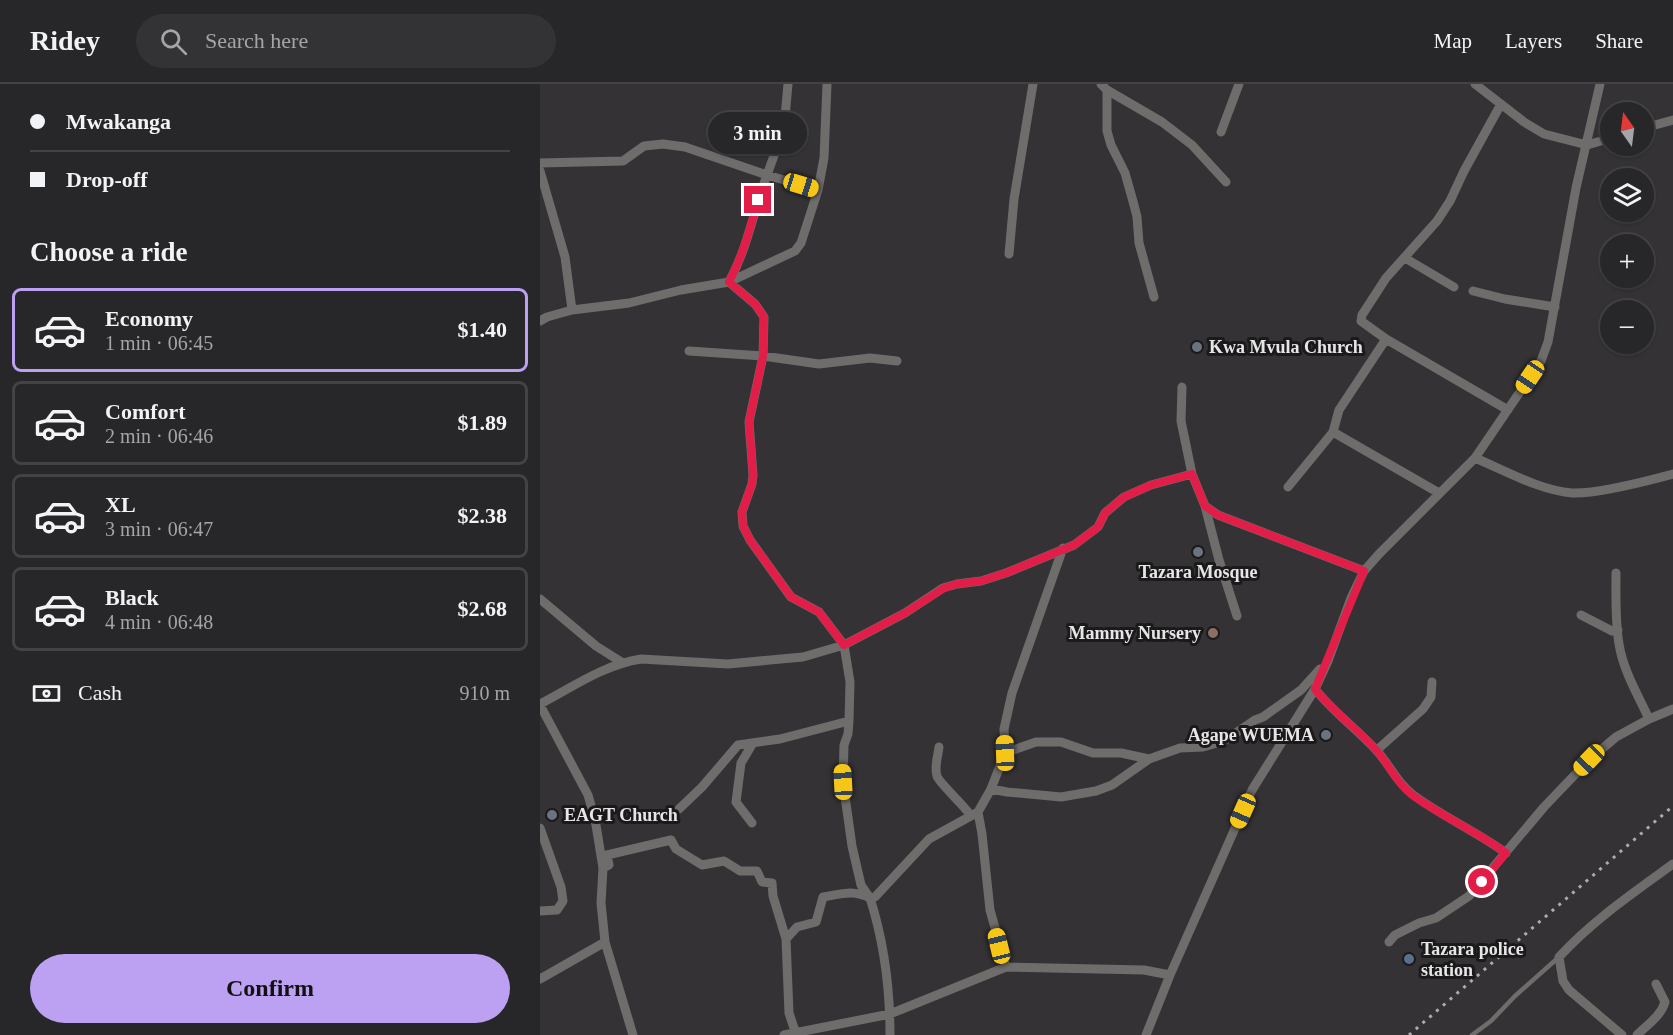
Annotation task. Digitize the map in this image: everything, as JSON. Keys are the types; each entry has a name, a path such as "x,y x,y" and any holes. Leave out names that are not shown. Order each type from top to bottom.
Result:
{"street":[{"path":"729,282 740,262 749,237 758,200 784,128 788,84"},
{"path":"540,321 572,310 630,303 681,290 729,282 795,251 801,243 818,190 824,158 827,84"},
{"path":"1009,254 1014,200 1033,84"},
{"path":"1221,132 1239,84"},
{"path":"1475,84 1524,122 1544,134 1587,145 1600,141"},
{"path":"1146,1035 1252,790 1315,689 1364,571 1475,458 1541,361 1548,342 1576,188 1600,84"},
{"path":"1104,87 1162,122 1192,145 1226,182"},
{"path":"1104,87 1107,131 1125,173 1136,211 1139,243 1154,297"},
{"path":"1501,105 1437,221 1386,278 1360,318 1386,339 1508,410"},
{"path":"1654,125 1673,120"},
{"path":"540,163 622,161 644,146 663,144 685,147 818,190"},
{"path":"540,171 565,258 572,310"},
{"path":"1405,258 1454,287"},
{"path":"729,282 755,304 764,317 763,356 749,422 753,475 742,512 743,526 750,540 791,597 819,612 844,645 850,682 849,720 843,756 843,782 852,846 861,885 870,898 883,954 890,1014 890,1035"},
{"path":"1473,291 1555,307"},
{"path":"1288,487 1333,432 1339,410 1386,339"},
{"path":"689,351 763,356 819,364 870,358 897,361"},
{"path":"1182,387 1181,421 1192,474 1205,506 1237,616"},
{"path":"1333,432 1439,493"},
{"path":"1475,458 1541,486 1573,493 1610,488 1673,474"},
{"path":"633,1035 604,942 601,903 603,868 595,819 588,795 540,705 602,670 641,659 728,664 803,657 844,645 905,613 944,588 981,581 1006,573 1084,539 1098,527 1105,513 1124,497 1151,485 1192,474"},
{"path":"1205,506 1218,515 1237,523 1364,571"},
{"path":"786,939 797,927 816,922 823,897 859,892 870,898 875,897 929,839 974,814 991,789 1005,753 1004,729 1012,693 1063,548"},
{"path":"1616,573 1619,645 1624,663 1649,719"},
{"path":"540,599 596,646 623,663"},
{"path":"1581,615 1612,631 1618,630"},
{"path":"991,789 1061,797 1095,791 1112,785 1149,759 1180,748 1203,747 1224,741 1301,690 1328,661"},
{"path":"1377,750 1423,709 1431,697 1432,682"},
{"path":"1315,689 1377,750 1393,775 1411,794 1506,853"},
{"path":"1389,942 1395,935 1419,923 1436,918 1470,896 1544,807 1589,760 1616,736 1673,709"},
{"path":"679,809 702,787 738,745 780,739 849,720"},
{"path":"1005,753 1036,742 1060,742 1093,753 1121,753 1149,759"},
{"path":"752,823 736,802 741,763 753,743"},
{"path":"939,747 936,765 939,780 974,814 982,834 990,910 1006,967"},
{"path":"540,828 561,887 563,901 557,910 540,911"},
{"path":"603,868 609,865 607,855 671,840 676,849 702,864 724,861 740,871 757,871 762,882 772,883 773,896 786,939 789,1013 795,1031"},
{"path":"1622,1035 1569,990 1563,981 1559,957 1595,922 1673,864"},
{"path":"540,979 604,942"},
{"path":"784,1035 890,1014 1006,967 1144,970 1170,975"},
{"path":"1637,1035 1653,1020 1664,1005 1665,1002 1656,984"}],"lane":[{"path":"1472,1035 1491,1021 1559,957"}],"railway":[{"path":"1409,1035 1673,806"}],"place":[{"name":"Kwa Mvula Church","path":"1197,347"},
{"name":"Tazara Mosque","path":"1198,552"},
{"name":"Mammy Nursery","path":"1213,633"},
{"name":"Agape WUEMA","path":"1326,735"},
{"name":"EAGT Church","path":"552,815"},
{"name":"Tazara police station","path":"1409,959"}],"route":[{"path":"758,200 749,237 740,262 729,282 755,304 764,317 763,356 749,422 753,475 742,512 743,526 750,540 791,597 819,612 844,645 887,624 934,592 957,584 981,581 1006,573 1074,545 1098,527 1105,513 1124,497 1151,485 1192,474 1205,506 1218,515 1364,571 1315,689 1369,741 1393,775 1411,794 1506,853 1482,882"}]}
